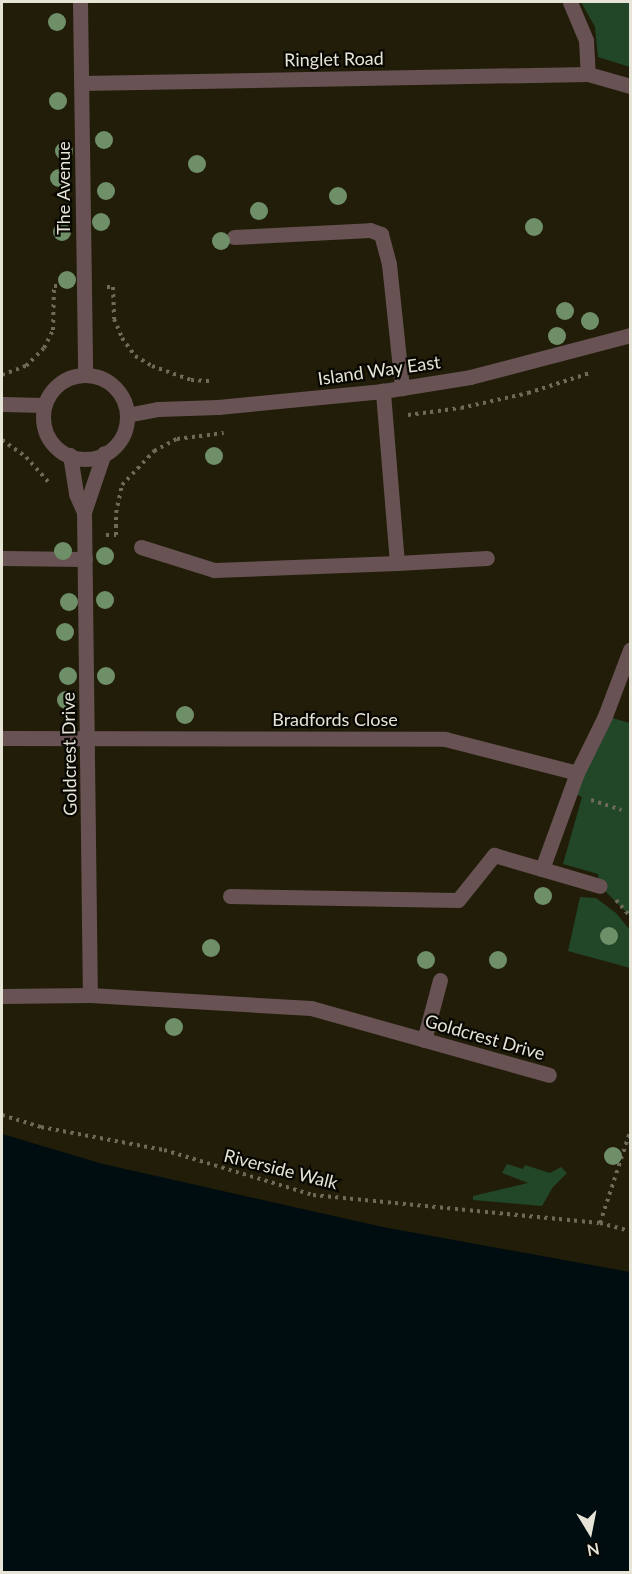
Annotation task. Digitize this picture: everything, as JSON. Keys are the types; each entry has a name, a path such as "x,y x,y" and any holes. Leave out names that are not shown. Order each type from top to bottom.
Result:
{"street":[{"name":"The Avenue","path":"81,2 85,374"},
{"path":"570,2 586,40 588,74"},
{"name":"Ringlet Road","path":"81,83 588,74 630,86"},
{"path":"234,237 370,230 381,234 389,264 402,388"},
{"name":"Island Way East","path":"127,415 158,409 218,407 383,392 470,377 630,335"},
{"path":"85,374 104,379 119,391 127,415 125,429 120,441 104,453 85,459 70,455 51,442 45,431 44,405 59,383 85,374"},
{"path":"383,392 396,563"},
{"path":"2,404 44,405"},
{"name":"Goldcrest Drive","path":"90,995 89,738 84,512 104,453"},
{"name":"Goldcrest Drive","path":"70,455 76,494 84,512"},
{"path":"141,548 214,570 487,558"},
{"path":"2,558 85,559"},
{"path":"542,869 577,773 605,716 630,650"},
{"name":"Bradfords Close","path":"2,738 445,739 577,773"},
{"path":"230,896 458,900 494,855 600,886"},
{"path":"424,1040 440,980"},
{"name":"Goldcrest Drive","path":"2,996 90,995 311,1008 549,1075"}],"path":[{"path":"2,375 26,366 44,348 53,330 54,286 113,286 114,319 122,338 135,356 153,366 191,380 217,381 218,434"},
{"path":"386,418 461,408 506,398 600,369"},
{"path":"85,536 116,535 116,513 122,485 154,451 177,439 228,433"},
{"path":"2,440 26,457 50,484 53,494"},
{"path":"571,792 621,810"},
{"name":"Riverside Walk","path":"2,1115 41,1127 164,1150 312,1195 600,1223 630,1231"},
{"path":"600,1223 630,1132"}],"green space":[{"path":"581,2 630,2 630,67 598,57 595,27"},
{"path":"605,716 630,723 630,916 600,886 598,874 563,864 582,797 571,792"},
{"path":"580,897 596,898 616,913 630,930 630,968 568,951"},
{"path":"507,1164 523,1169 525,1165 550,1173 561,1167 567,1173 553,1187 542,1206 473,1200 473,1196 528,1183 502,1173"}],"shaded area":[{"path":"2,1134 103,1164 383,1227 630,1272 630,1572 2,1572"}]}
